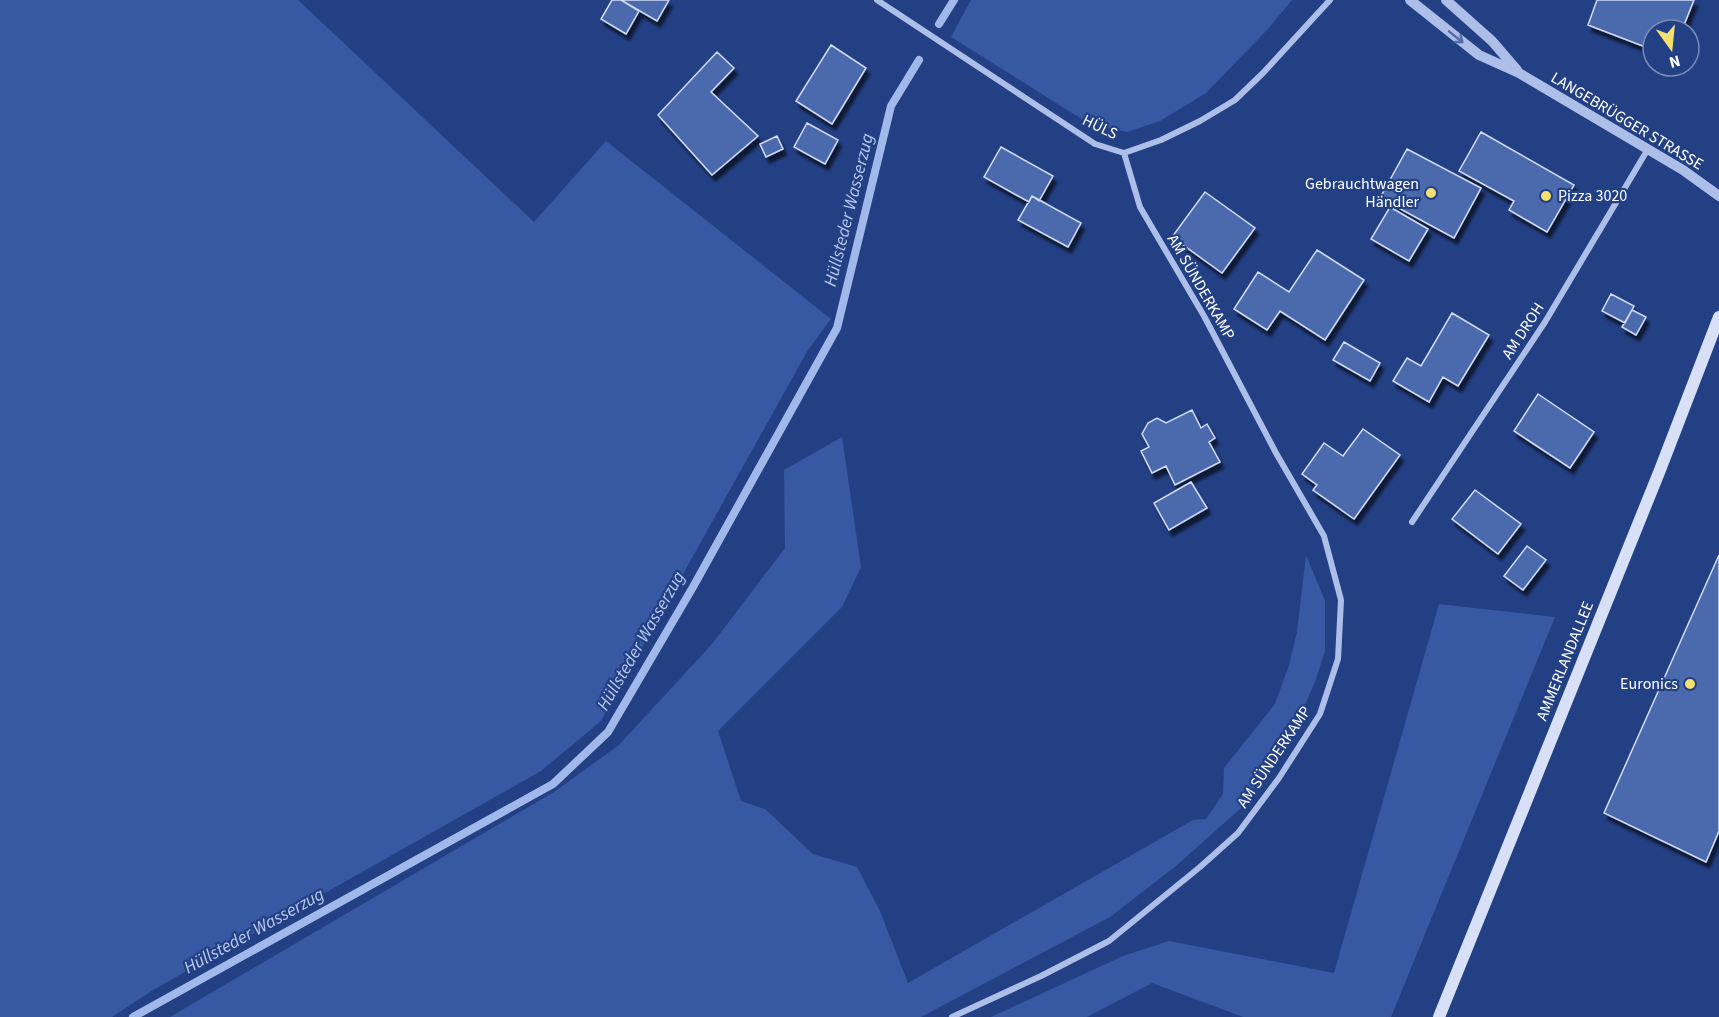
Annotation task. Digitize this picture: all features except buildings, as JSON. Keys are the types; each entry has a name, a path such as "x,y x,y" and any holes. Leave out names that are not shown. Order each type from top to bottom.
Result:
{"main road":[{"name":"AMMERLANDALLEE","path":"1439,1017 1660,470 1719,317"}],"street":[{"name":"HÜLS","path":"877,0 1095,144 1124,153 1161,140 1200,121 1235,100 1330,0"},
{"name":"LANGEBRÜGGER STRASSE","path":"1410,0 1479,55 1519,73 1683,170 1719,196"},
{"name":"LANGEBRÜGGER STRASSE","path":"1446,0 1492,40 1519,73"},
{"name":"AM DROH","path":"1412,522 1545,322 1648,149"},
{"name":"AM SÜNDERKAMP","path":"951,1017 1041,976 1109,941 1238,833 1280,778 1320,714 1338,659 1341,600 1324,536 1276,453 1204,316 1140,207 1124,153"}],"shaded area":[{"path":"0,0 298,0 534,222 606,141 831,319 808,350 601,721 541,771 153,990 112,1017 0,1017"},
{"path":"971,0 1292,0 1268,29 1206,93 1160,121 1127,132 1088,123 951,37"},
{"path":"842,437 861,567 842,607 718,731 741,801 765,809 813,854 857,867 880,911 908,983 1193,820 1206,819 1223,794 1224,768 1275,704 1289,665 1297,632 1306,555 1325,601 1325,651 1315,682 1299,718 1241,808 1176,866 1110,917 921,1017 170,1017 554,792 619,745 712,644 785,548 784,470"},
{"path":"1439,604 1555,617 1391,1017 1243,1017 1152,983 1087,1017 991,1017 1123,956 1169,941 1334,973"}],"waterway":[{"name":"Hüllsteder Wasserzug","path":"939,24 954,0"},
{"name":"Hüllsteder Wasserzug","path":"133,1017 553,784 608,732 693,587 837,328 891,106 919,60"}],"place":[{"name":"Gebrauchtwagen Händler","path":"1431,193"},
{"name":"Pizza 3020","path":"1546,196"},
{"name":"Euronics","path":"1690,684"}]}
